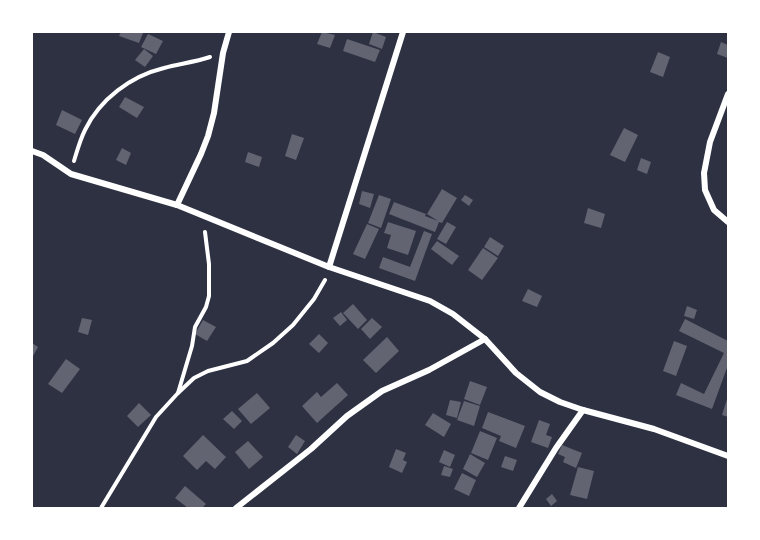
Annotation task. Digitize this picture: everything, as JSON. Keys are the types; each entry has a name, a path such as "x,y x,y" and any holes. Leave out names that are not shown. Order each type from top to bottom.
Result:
{"street":[{"path":"177,205 208,136 229,32"},
{"path":"328,267 403,32"},
{"path":"729,94 710,142 704,173 705,190 714,210 729,222"},
{"path":"32,151 43,155 71,174 177,205 328,267 430,301 453,314 485,339 516,373 540,392 583,410 654,429 729,456"},
{"path":"236,508 311,449 347,416 382,391 429,370 485,339"},
{"path":"519,508 556,448 583,410"}],"path":[{"path":"71,174 83,132 93,114 123,87 143,75 163,68 199,61 223,53"},
{"path":"178,393 192,346 195,327 209,296 209,264 204,216"},
{"path":"101,508 156,417 178,393 194,378 208,371 247,361 273,344 315,299 324,283 328,267"}],"building":[{"path":"121,32 143,33 139,43 119,36"},
{"path":"322,32 335,35 330,48 317,44"},
{"path":"373,32 386,37 382,49 369,44"},
{"path":"148,34 163,41 156,54 141,47"},
{"path":"347,39 380,50 375,62 343,51"},
{"path":"721,42 728,45 728,58 717,54"},
{"path":"144,49 153,56 145,67 135,60"},
{"path":"658,52 670,57 663,77 650,72"},
{"path":"125,97 144,107 137,118 119,107"},
{"path":"62,110 82,120 75,134 56,125"},
{"path":"624,128 638,135 625,162 610,155"},
{"path":"292,134 304,138 296,160 285,156"},
{"path":"122,148 131,153 126,165 116,160"},
{"path":"248,152 262,157 259,167 245,162"},
{"path":"641,158 651,162 647,174 637,170"},
{"path":"442,189 457,198 442,223 439,222 435,232 389,214 394,202 438,221 427,214"},
{"path":"362,191 374,194 370,208 359,204"},
{"path":"379,195 391,199 381,228 368,223"},
{"path":"465,195 473,200 469,206 461,200"},
{"path":"588,208 605,214 601,228 584,223"},
{"path":"388,222 416,231 408,255 387,248 391,235 384,233"},
{"path":"447,222 456,227 446,244 437,239"},
{"path":"367,224 379,229 365,259 353,254"},
{"path":"424,231 432,234 415,281 379,268 383,257 410,267"},
{"path":"490,237 504,246 498,256 484,247"},
{"path":"437,241 459,256 452,265 431,249"},
{"path":"483,248 498,258 482,280 468,270"},
{"path":"528,289 542,296 537,307 522,301"},
{"path":"353,304 367,320 358,329 343,313"},
{"path":"687,306 697,310 694,319 684,316"},
{"path":"341,312 347,320 340,326 333,318"},
{"path":"82,318 92,320 88,335 78,332"},
{"path":"372,318 382,327 370,339 361,329"},
{"path":"685,319 728,341 728,365 712,409 676,395 681,383 704,394 724,353 679,331"},
{"path":"203,320 216,327 207,341 195,334"},
{"path":"319,334 328,343 319,353 309,344"},
{"path":"387,337 399,351 376,373 363,360"},
{"path":"674,341 687,346 676,376 663,371"},
{"path":"32,343 38,347 32,358"},
{"path":"66,359 80,369 62,393 48,384"},
{"path":"470,381 487,387 480,405 464,399"},
{"path":"337,383 348,395 317,423 302,406 317,392 321,397"},
{"path":"257,393 270,408 251,424 238,409"},
{"path":"728,396 728,417 722,415"},
{"path":"450,400 461,402 457,418 446,415"},
{"path":"464,401 480,406 474,426 457,420"},
{"path":"139,403 151,415 138,427 127,416"},
{"path":"232,411 242,421 234,429 223,419"},
{"path":"488,412 525,426 516,448 499,441 501,436 482,428"},
{"path":"433,413 451,424 444,437 425,425"},
{"path":"539,420 550,424 546,435 552,437 548,448 531,442"},
{"path":"480,431 497,438 488,460 471,453"},
{"path":"203,435 226,457 215,469 206,461 197,470 183,456"},
{"path":"296,435 305,441 297,454 288,447"},
{"path":"248,441 263,457 249,469 235,452"},
{"path":"562,445 582,453 576,468 563,462 565,457 558,454"},
{"path":"396,449 406,453 403,460 407,462 402,473 389,467"},
{"path":"444,450 455,455 450,467 439,462"},
{"path":"470,454 485,463 477,477 463,469"},
{"path":"505,456 517,460 513,471 501,467"},
{"path":"444,466 453,469 450,477 441,475"},
{"path":"578,467 594,471 587,499 570,495"},
{"path":"462,473 476,480 469,496 454,489"},
{"path":"185,486 206,504 202,508 188,508 175,498"},
{"path":"552,494 557,501 551,506 546,499"}]}
